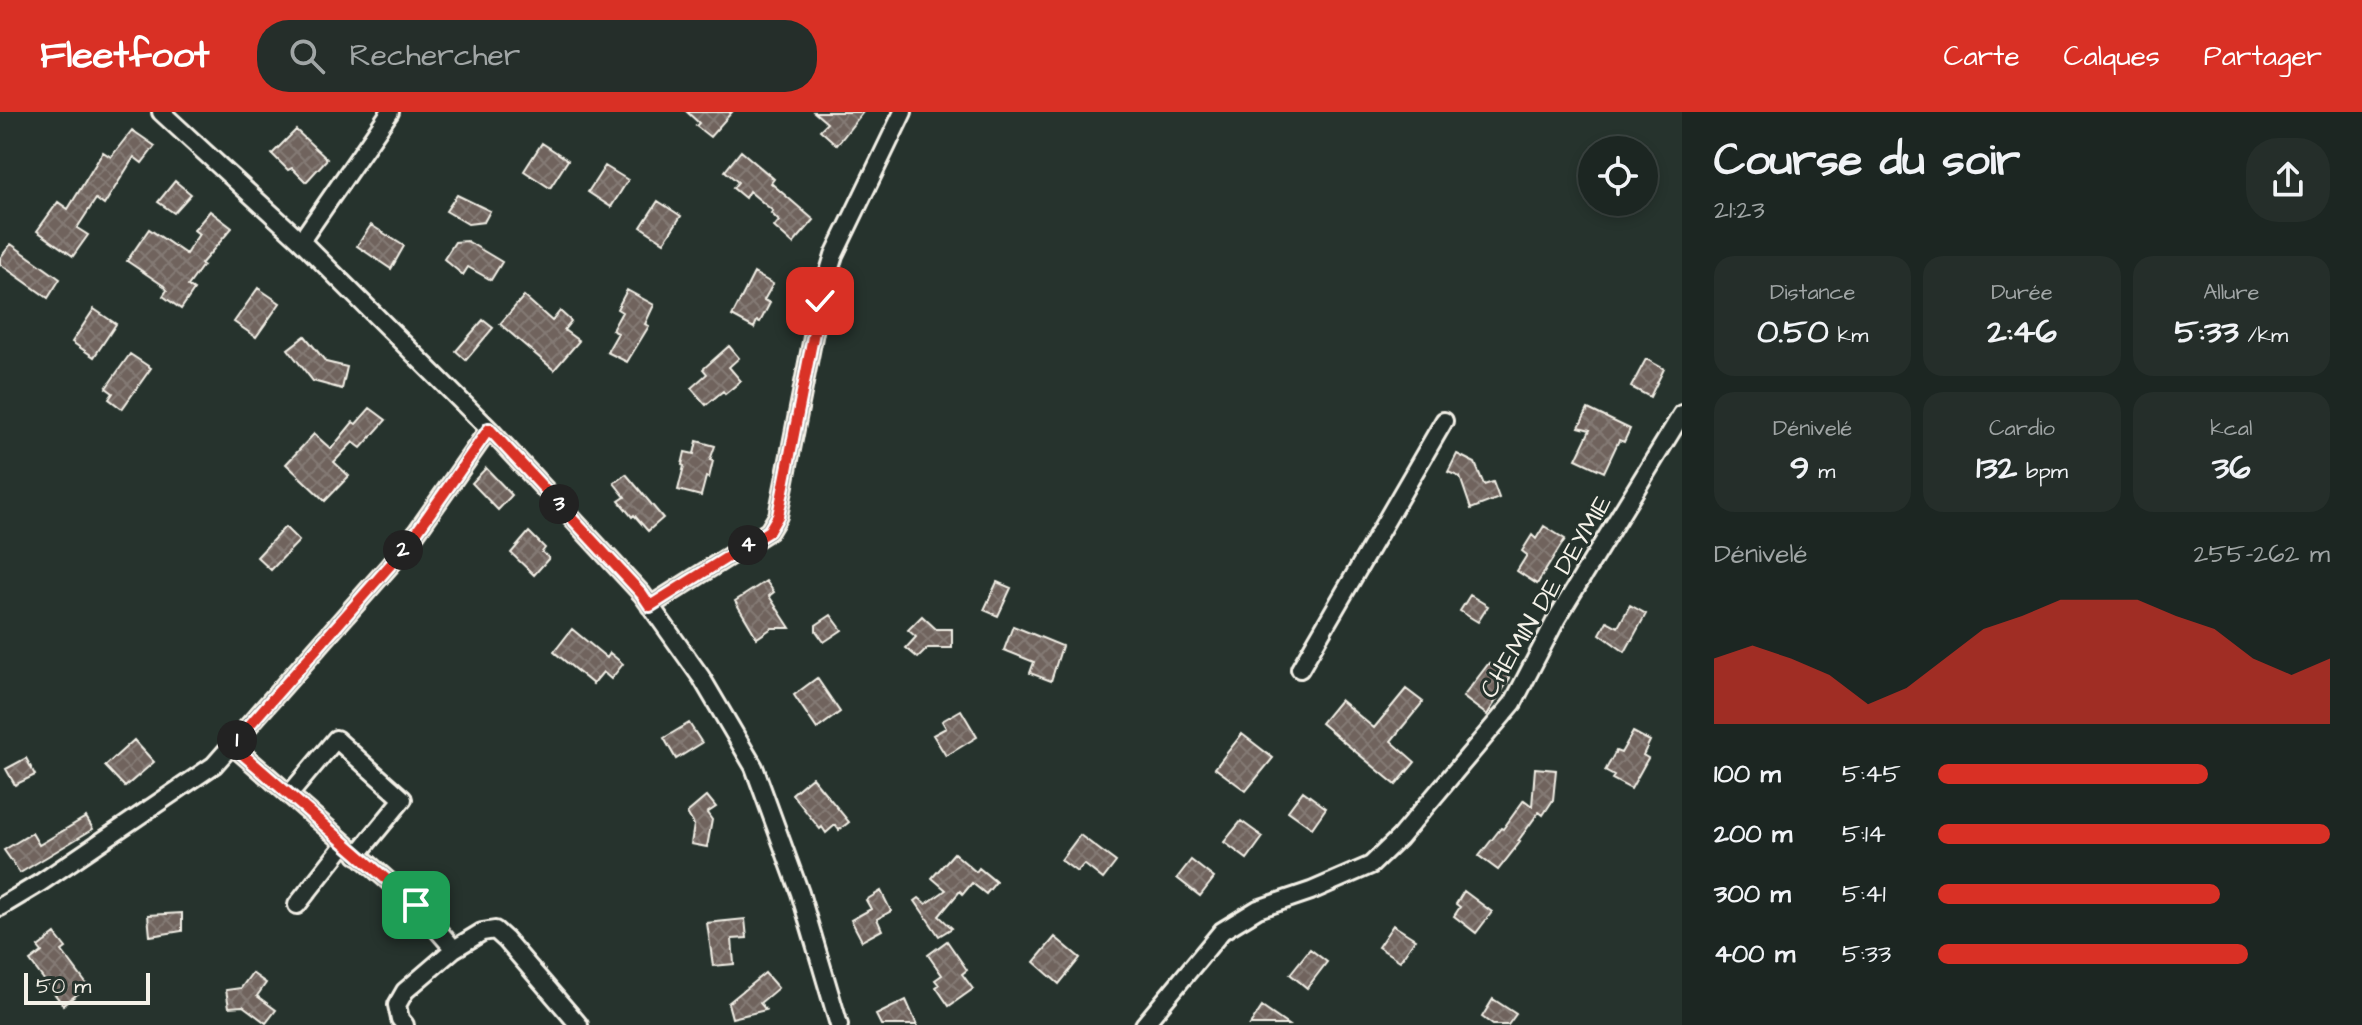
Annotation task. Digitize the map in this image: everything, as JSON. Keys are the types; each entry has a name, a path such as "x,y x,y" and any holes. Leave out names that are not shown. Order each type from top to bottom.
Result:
{"street":[{"path":"161,112 301,241 489,429 642,594 701,677 754,767 800,893 839,1025"},
{"path":"301,241 390,112"},
{"path":"650,606 769,531 778,516 824,285 855,209 903,112"},
{"name":"CHEMIN DE DEYMIE","path":"1144,1025 1222,931 1258,909 1311,891 1371,865 1399,838 1513,703 1557,618 1682,414"},
{"path":"1300,669 1444,421"},
{"path":"0,907 214,765 407,546 489,429"},
{"path":"289,795 336,739 403,799 297,905"},
{"path":"232,745 416,905 454,949"},
{"path":"405,1025 400,1019 397,1005 405,991 454,949 482,932 495,930 579,1025"}],"building":[{"path":"687,112 732,112 710,137 696,126 699,123"},
{"path":"814,112 863,112 837,145 820,130 827,123"},
{"path":"132,130 155,146 142,163 134,157 104,205 96,199 77,228 88,235 73,256 37,231 58,202 68,209 103,152 111,157"},
{"path":"296,130 327,159 306,182 272,154"},
{"path":"542,143 568,160 550,188 524,171"},
{"path":"741,151 774,179 771,183 814,220 793,244 774,227 779,221 771,213 773,211 749,191 745,198 733,188 738,182 725,171"},
{"path":"605,166 628,180 611,207 588,192"},
{"path":"175,181 191,194 174,213 158,202"},
{"path":"457,195 490,211 484,222 468,224 446,211"},
{"path":"658,201 681,216 664,242 641,227"},
{"path":"210,211 232,228 201,264 188,286 194,290 181,309 163,296 167,290 164,286 127,261 149,229 186,254 199,234 194,230"},
{"path":"371,225 404,246 391,269 357,246"},
{"path":"467,241 502,262 491,280 468,267 463,275 444,259 455,242"},
{"path":"11,244 60,279 48,298 0,264 0,258"},
{"path":"754,273 773,284 764,300 770,303 754,328 732,316"},
{"path":"258,288 280,303 256,337 234,322"},
{"path":"627,290 654,305 645,324 649,326 627,362 607,352 618,333 612,330 622,312 617,309"},
{"path":"524,296 552,321 560,311 571,321 564,330 579,341 554,370 500,324"},
{"path":"94,309 116,324 94,357 72,342"},
{"path":"483,320 493,328 466,360 456,351"},
{"path":"305,336 326,362 347,367 342,389 313,381 288,349"},
{"path":"729,346 739,358 729,367 741,381 706,405 691,388 707,374 703,369"},
{"path":"130,354 151,368 122,409 109,399 113,393 106,388"},
{"path":"1646,359 1664,369 1650,397 1631,387"},
{"path":"370,408 386,420 361,448 353,442 334,462 349,476 325,501 286,464 314,434 331,449 353,422 356,424"},
{"path":"1588,409 1630,429 1624,442 1619,440 1604,472 1576,459 1590,430 1579,427"},
{"path":"697,441 715,446 709,478 706,477 701,496 678,490 685,452 694,454"},
{"path":"1457,454 1475,463 1484,485 1493,482 1499,498 1471,509 1460,477 1448,472"},
{"path":"486,468 512,495 498,510 472,483"},
{"path":"626,474 663,518 648,531 619,501 625,497 614,483"},
{"path":"1544,526 1565,539 1537,584 1517,571 1527,555 1522,551 1532,535 1536,539"},
{"path":"285,527 299,541 271,570 257,557"},
{"path":"529,532 545,548 542,552 549,558 534,575 511,553"},
{"path":"766,581 774,592 769,596 790,628 772,628 757,638 735,601"},
{"path":"997,582 1011,588 998,616 984,610"},
{"path":"1470,595 1488,606 1478,622 1460,611"},
{"path":"1630,605 1646,614 1625,652 1600,634 1607,621 1618,627"},
{"path":"831,615 842,630 824,642 816,631 816,625"},
{"path":"922,616 936,629 952,629 952,648 928,648 918,658 906,648 916,637 908,630"},
{"path":"1013,626 1062,646 1051,681 1030,673 1034,662 1004,650"},
{"path":"572,629 607,658 610,653 623,664 611,679 603,672 593,684 554,652"},
{"path":"1489,663 1510,678 1487,715 1463,697"},
{"path":"817,678 840,712 817,729 794,695"},
{"path":"1406,689 1423,702 1391,741 1415,762 1396,785 1321,723 1340,700 1374,728"},
{"path":"961,710 977,737 946,756 933,735 946,728 942,721"},
{"path":"689,723 702,743 676,759 664,738"},
{"path":"1633,732 1650,741 1643,755 1648,758 1631,789 1612,779 1614,776 1605,771 1616,751 1621,753"},
{"path":"1242,734 1273,758 1246,791 1215,768"},
{"path":"134,740 154,762 125,787 105,766"},
{"path":"26,758 35,775 15,785 6,769"},
{"path":"1535,768 1556,770 1553,800 1543,815 1539,812 1498,870 1479,856 1524,800 1532,806"},
{"path":"812,777 849,822 839,830 835,825 826,833 822,827 820,829 792,794"},
{"path":"1303,791 1326,808 1312,828 1288,811"},
{"path":"707,796 716,807 707,813 712,820 707,847 691,844 694,825 687,813"},
{"path":"86,817 93,829 20,873 4,850 32,833 39,845"},
{"path":"1241,821 1263,837 1247,859 1224,842"},
{"path":"1080,835 1116,862 1103,879 1084,864 1077,872 1061,860"},
{"path":"954,853 976,872 979,868 996,882 986,894 972,883 963,894 960,891 939,916 952,928 939,936 915,901 919,898 926,904 946,890 932,878"},
{"path":"1191,860 1214,878 1200,896 1177,878"},
{"path":"881,891 891,911 877,919 882,930 862,941 851,920 871,909 866,900"},
{"path":"1464,891 1492,912 1476,933 1454,916 1460,907 1456,904"},
{"path":"182,913 182,931 150,936 148,915"},
{"path":"745,919 747,938 732,939 734,964 713,966 707,923"},
{"path":"1393,925 1415,939 1400,961 1378,947"},
{"path":"55,934 66,948 62,951 88,986 63,1005 30,961 42,952 38,947"},
{"path":"1055,937 1080,958 1059,984 1034,962"},
{"path":"947,941 967,970 962,974 973,989 949,1006 936,987 939,985 935,980 942,975 928,955"},
{"path":"1310,949 1327,962 1307,988 1290,974"},
{"path":"252,973 266,983 257,996 276,1010 266,1023 243,1006 229,1007 226,990 241,988"},
{"path":"765,973 778,988 760,1003 766,1010 732,1018 728,1003"},
{"path":"1493,999 1516,1014 1508,1025 1493,1025 1482,1017"},
{"path":"906,1000 917,1025 881,1025 876,1015"},
{"path":"1262,1007 1288,1025 1250,1025"}],"route":[{"path":"416,905 232,745 407,546 489,429 650,606 769,531 778,516 820,301"}]}
